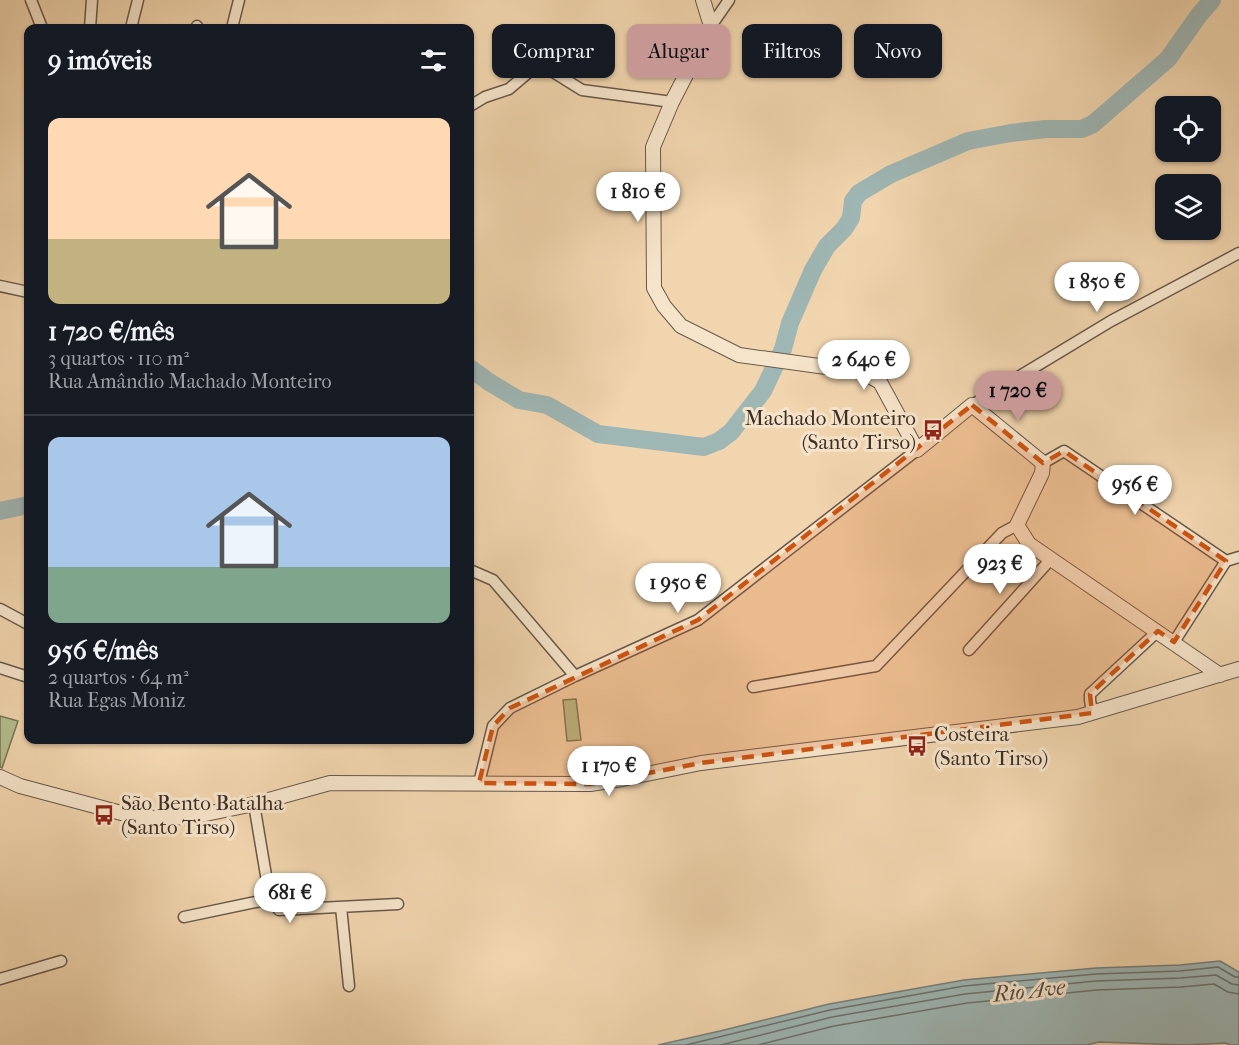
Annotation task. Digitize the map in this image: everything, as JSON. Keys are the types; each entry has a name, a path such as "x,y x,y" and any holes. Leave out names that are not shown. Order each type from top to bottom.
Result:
{"street":[{"path":"32,0 41,24"},
{"path":"90,24 92,0"},
{"path":"132,24 138,0"},
{"path":"233,24 239,0"},
{"path":"703,0 710,24"},
{"path":"712,24 729,0"},
{"path":"474,104 485,97 509,89 536,66 550,70 582,90 672,102"},
{"path":"684,78 653,147 654,288 663,306 681,326 739,355 862,372 880,382 917,450"},
{"path":"479,783 493,726 510,708 698,620 972,405 1112,321 1239,253"},
{"path":"1,284 24,291"},
{"path":"972,405 1043,463"},
{"path":"1043,463 1064,451 1226,561"},
{"path":"753,687 876,666 1002,533 1017,525 1042,473 1043,463"},
{"path":"1017,525 1029,544 1220,675"},
{"path":"1174,642 1226,561 1239,557"},
{"path":"969,650 1051,559"},
{"path":"474,572 493,580 575,676"},
{"path":"0,609 24,622"},
{"path":"1092,713 1090,694 1158,632"},
{"path":"0,668 24,676"},
{"path":"0,777 20,786 141,817 191,817 254,804 330,783 598,783 701,763 1078,717 1239,669"},
{"path":"254,804 270,899 279,910 398,904"},
{"path":"184,917 270,899"},
{"path":"341,907 349,987"},
{"path":"0,979 61,961"}],"highlighted area":[{"path":"972,405 1043,463 1064,451 1226,561 1174,642 1158,631 1090,694 1092,713 701,763 590,784 479,783 493,726 510,708 698,620"}],"green space":[{"path":"576,699 581,740 567,741 563,700"},
{"path":"0,716 18,721 2,768 0,767"}],"water":[{"name":"Rio Ave","path":"1220,961 1239,972 1239,1045 1099,1042 1087,1045 658,1045 829,1004 964,980 1096,968"}],"waterway":[{"path":"474,371 519,400 547,405 598,434 704,447 719,441 731,432 763,391 783,349 790,323 813,270 827,246 844,229 851,218 853,201 859,193 891,174 968,141 1046,129 1082,129 1093,124 1168,59 1212,0"},
{"path":"0,511 24,506"}],"place":[{"name":"Machado Monteiro (Santo Tirso)","path":"933,430"},
{"name":"Costeira (Santo Tirso)","path":"917,746"},
{"name":"São Bento Batalha (Santo Tirso)","path":"104,815"}]}
